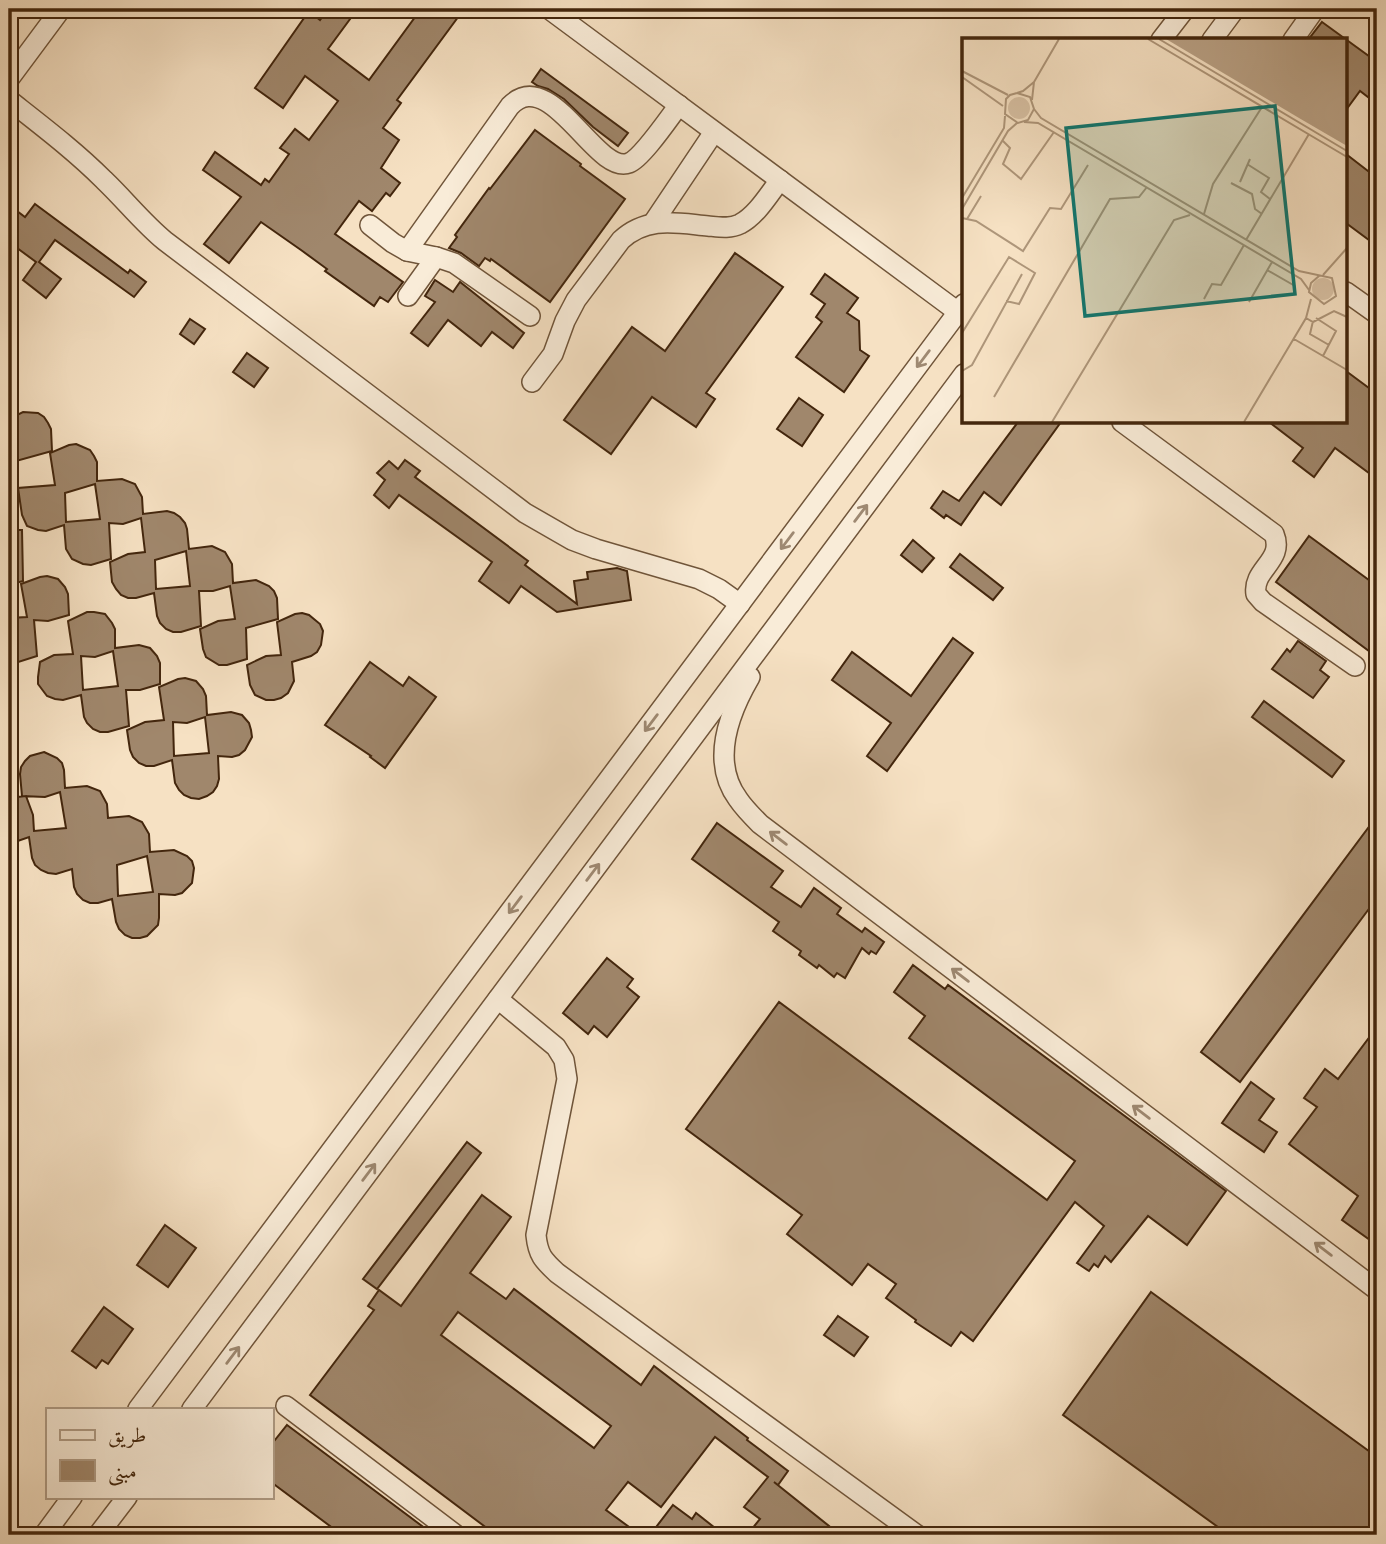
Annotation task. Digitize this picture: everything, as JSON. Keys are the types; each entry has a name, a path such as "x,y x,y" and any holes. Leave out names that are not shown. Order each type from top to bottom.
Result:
{"street":[{"path":"9,79 61,9"},
{"path":"139,1408 961,308 780,180 549,9"},
{"path":"1163,38 1185,9"},
{"path":"1213,38 1235,9"},
{"path":"1294,38 1315,9"},
{"path":"407,251 510,106 520,98 533,96 546,101 608,159 621,165 628,164 639,155 679,105"},
{"path":"9,100 75,153 165,241 525,513 560,534 596,550 699,579 740,604"},
{"path":"653,223 714,132"},
{"path":"532,382 553,354 576,300 628,234 643,225 653,223 723,228 737,225 751,216 780,180"},
{"path":"370,225 407,251 436,257 463,268 530,316"},
{"path":"408,296 436,257"},
{"path":"1348,293 1377,314"},
{"path":"193,1408 962,376"},
{"path":"1125,424 1274,534 1276,551 1255,584 1256,594 1263,602 1355,666"},
{"path":"799,597 744,687 731,715 723,746 726,773 737,797 760,824 1377,1290"},
{"path":"498,999 556,1047 564,1060 567,1079 536,1236 537,1248 543,1260 557,1273 917,1535"},
{"path":"286,1406 456,1535"},
{"path":"44,1535 71,1498"},
{"path":"98,1535 126,1498"}],"building":[{"path":"328,9 344,9 353,15 328,49 369,80 421,9 464,9 397,100 401,103 383,128 399,140 381,168 400,183 390,196 386,193 372,211 359,201 335,234 403,282 388,302 380,297 374,306 261,222 229,263 204,244 241,197 203,170 215,152 261,185 265,179 269,182 289,154 280,148 295,129 309,140 338,101 305,76 283,108 255,88 309,11 320,20"},
{"path":"1322,22 1344,38 1310,38"},
{"path":"1348,41 1377,62 1377,104 1360,91 1348,107"},
{"path":"541,69 628,133 618,146 564,99 532,82"},
{"path":"535,130 625,199 550,302 491,259 490,261 485,258 479,266 449,248 457,237 455,235 489,188"},
{"path":"1348,156 1377,178 1377,246 1348,224"},
{"path":"35,204 128,273 130,270 146,282 134,297 55,240 39,262 61,279 46,298 23,280 36,262 9,242 9,205 25,217"},
{"path":"735,253 783,287 706,393 715,399 696,427 652,397 611,454 564,420 632,327 665,351"},
{"path":"825,274 858,298 847,313 859,321 860,350 869,356 844,392 796,357 822,322 816,317 825,304 811,294"},
{"path":"435,280 453,292 460,282 524,333 513,348 492,332 481,346 448,320 428,346 411,333 435,302 425,296"},
{"path":"190,319 205,329 194,344 180,334"},
{"path":"247,353 268,368 254,387 233,372"},
{"path":"1348,372 1377,394 1377,479 1335,448 1314,477 1293,461 1303,448 1272,424 1348,424"},
{"path":"799,398 823,415 802,446 777,429"},
{"path":"23,412 38,413 44,417 51,429 52,451 9,463 9,425"},
{"path":"1017,424 1060,424 1001,505 984,492 961,525 946,515 944,518 931,508 943,491 959,501"},
{"path":"76,444 90,450 97,462 97,481 122,479 135,484 142,497 143,514 167,511 180,517 187,529 189,549 212,546 225,552 232,564 233,583 256,580 274,591 278,619 246,628 247,659 219,665 206,657 203,649 200,629 218,621 235,619 230,586 213,591 199,591 201,626 181,632 166,629 160,623 154,593 128,598 116,589 112,582 110,562 128,554 145,552 141,518 123,524 109,523 111,559 91,565 72,559 66,549 64,525 46,531 27,526 22,515 18,488 55,485 50,453","holes":["95,484 100,519 66,522 65,493","186,551 190,586 156,589 155,560"]},
{"path":"405,460 420,471 415,477 528,561 525,565 577,604 574,581 588,579 587,572 617,568 627,571 631,600 557,612 521,586 509,603 479,581 492,562 399,495 389,508 374,495 385,480 377,473 389,461 398,469"},
{"path":"9,530 22,530 23,581 9,585"},
{"path":"1309,536 1377,586 1377,657 1276,582"},
{"path":"913,540 934,558 922,572 901,555"},
{"path":"960,554 1003,588 993,600 950,567"},
{"path":"47,576 58,579 65,587 69,615 48,621 34,620 37,656 9,665 9,618 27,617 21,584"},
{"path":"87,612 105,614 115,629 115,648 139,645 150,648 157,656 160,663 160,684 140,690 126,690 129,726 108,732 93,729 84,717 81,695 63,700 55,699 47,696 38,684 40,662 54,655 73,654 68,621","holes":["113,651 118,686 83,690 81,656 95,657"]},
{"path":"302,613 320,624 323,631 317,652 292,662 294,681 288,693 281,698 266,700 255,695 250,685 247,665 266,656 281,655 277,622"},
{"path":"953,638 973,653 887,771 867,756 891,723 832,680 852,652 911,696"},
{"path":"1298,641 1326,661 1320,670 1329,677 1313,698 1272,669 1287,649 1290,652"},
{"path":"370,662 403,686 409,677 436,697 385,768 325,725"},
{"path":"178,679 196,681 203,689 207,715 231,712 242,715 251,730 252,737 239,755 218,756 217,786 213,792 199,799 184,795 179,790 175,783 172,760 146,766 133,757 130,750 127,730 145,722 164,720 159,687","holes":["205,717 209,753 174,756 173,722 187,723"]},
{"path":"1264,701 1344,761 1332,777 1252,717"},
{"path":"44,752 57,758 64,770 65,788 87,786 100,791 107,804 108,818 129,816 142,822 149,834 150,852 174,850 192,861 192,883 182,893 159,894 158,925 147,936 132,938 125,935 116,922 112,899 98,903 83,900 74,887 72,869 56,874 41,870 32,858 29,837 9,844 9,798 25,796 22,796 20,774 21,767 30,756","holes":["60,792 66,828 34,831 33,815 26,796 45,797","147,856 153,892 118,896 117,865"]},
{"path":"1377,816 1377,898 1240,1082 1201,1052"},
{"path":"717,823 783,871 771,887 801,907 814,888 841,908 837,914 862,932 865,928 884,942 876,954 871,951 869,954 862,948 845,978 837,973 834,977 819,965 817,968 799,955 801,951 773,931 779,922 692,859"},
{"path":"607,958 633,979 627,987 639,997 607,1037 594,1026 588,1034 563,1013"},
{"path":"913,965 945,989 948,985 1226,1191 1187,1245 1148,1216 1111,1262 1105,1256 1098,1267 1094,1264 1089,1271 1077,1263 1104,1226 1075,1202 973,1341 961,1332 951,1346 886,1298 896,1284 868,1264 852,1285 787,1234 802,1215 686,1129 779,1002 1047,1200 1075,1161 909,1038 925,1016 894,992"},
{"path":"1377,1027 1377,1245 1342,1220 1358,1196 1289,1144 1317,1107 1304,1098 1325,1069 1338,1079"},
{"path":"1251,1082 1274,1099 1259,1120 1277,1132 1264,1152 1222,1123"},
{"path":"467,1142 481,1153 377,1289 363,1279"},
{"path":"482,1195 511,1217 470,1273 506,1299 514,1289 641,1385 654,1366 788,1471 778,1485 774,1482 829,1526 822,1535 747,1535 760,1519 744,1507 768,1477 715,1437 661,1507 628,1482 606,1510 640,1535 496,1535 310,1395 374,1310 368,1306 379,1290 401,1306","holes":["458,1312 611,1426 594,1448 441,1335"]},
{"path":"165,1225 196,1248 168,1287 137,1265"},
{"path":"1151,1292 1377,1457 1377,1535 1229,1535 1063,1415"},
{"path":"104,1307 133,1329 108,1364 102,1360 96,1368 72,1351"},
{"path":"838,1316 868,1337 854,1356 824,1335"},
{"path":"287,1425 434,1535 342,1535 273,1483 273,1442"},
{"path":"673,1505 692,1519 696,1513 724,1535 650,1535"}]}
